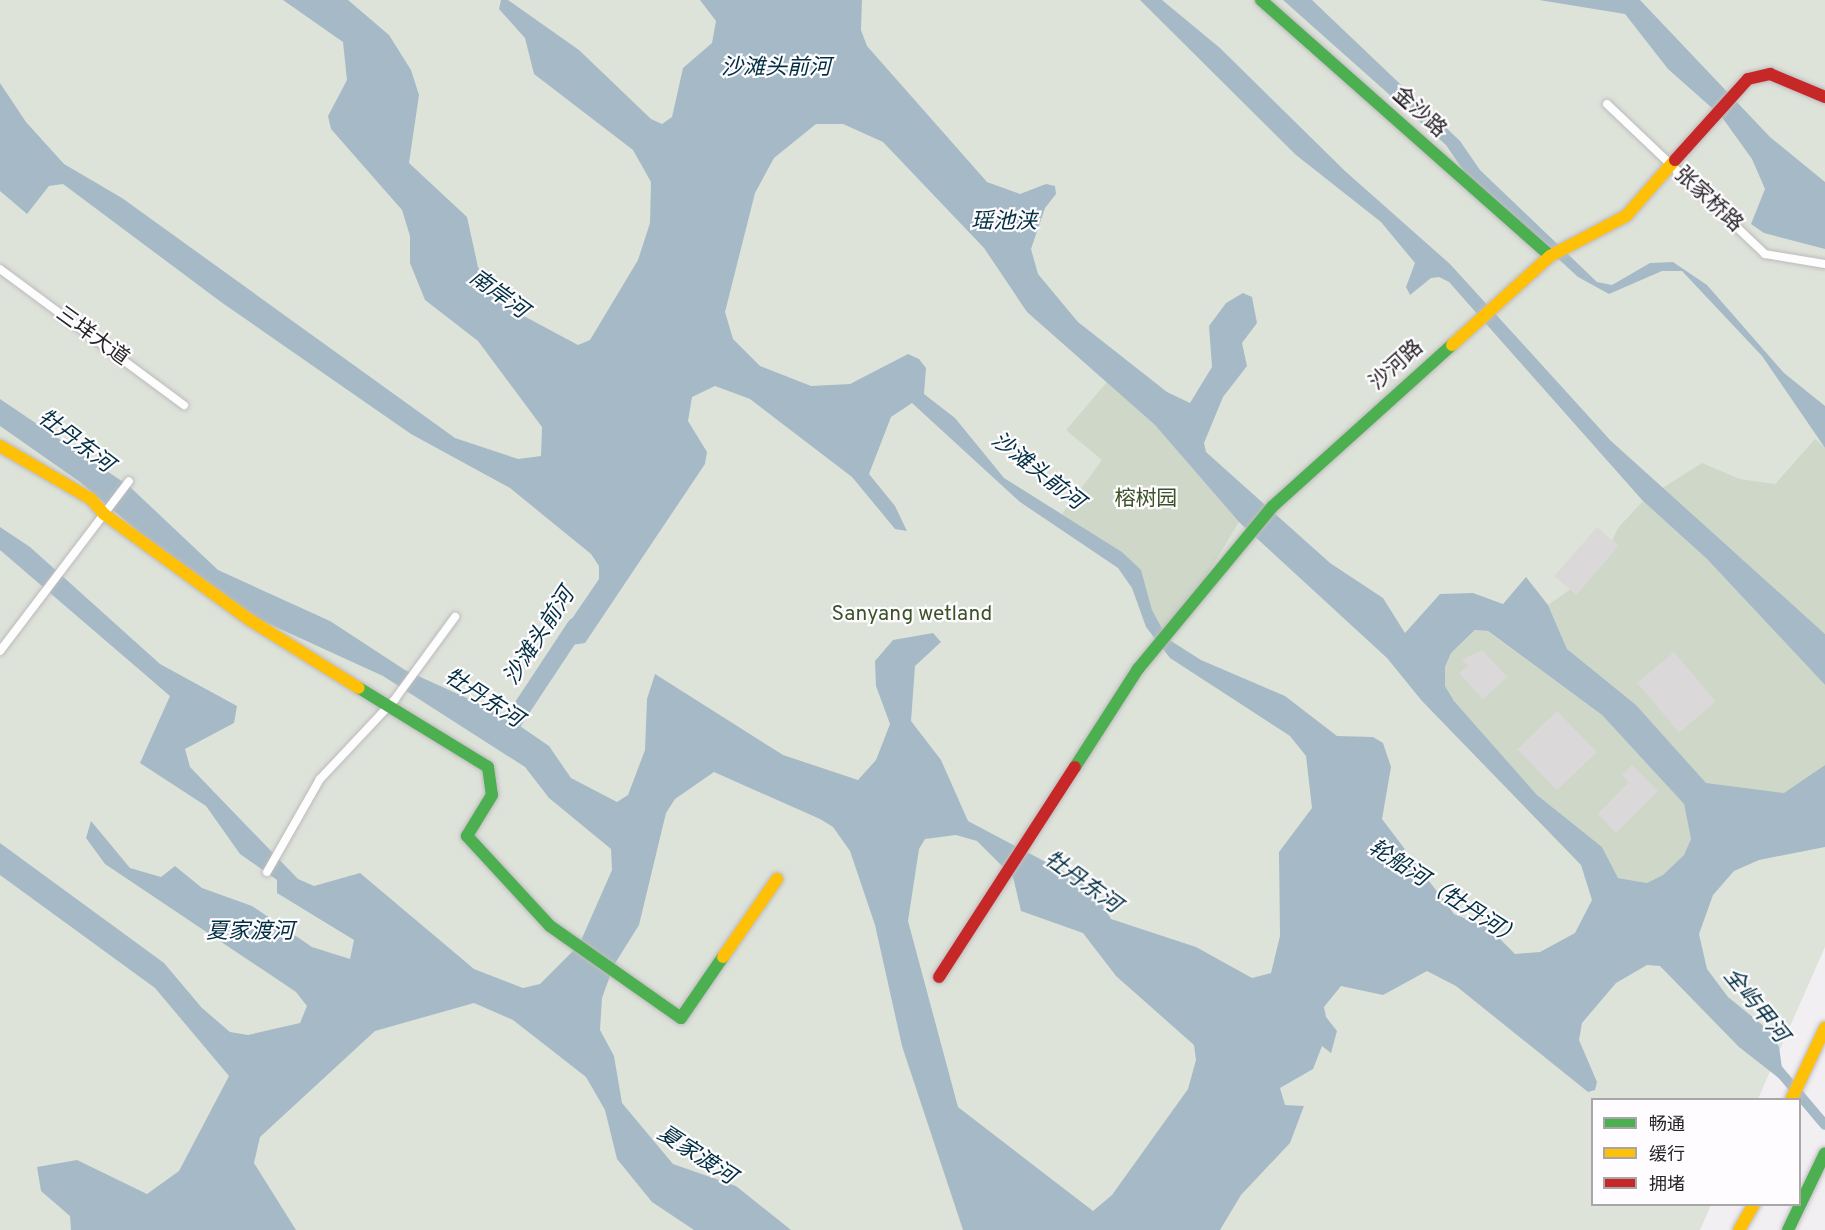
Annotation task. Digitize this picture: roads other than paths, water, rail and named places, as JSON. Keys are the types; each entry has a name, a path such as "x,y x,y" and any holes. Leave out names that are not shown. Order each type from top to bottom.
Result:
{"main road":[{"name":"金沙路","path":"1261,0 1550,256"},
{"path":"1671,165 1758,74 1770,74 1825,98"},
{"name":"沙河路","path":"939,977 1138,669 1272,507 1550,256 1626,216 1671,165"},
{"path":"0,446 91,499 104,514 250,620 391,703 488,767 492,795 467,836 550,926 681,1018 777,879"},
{"path":"1792,1098 1825,1028"},
{"path":"1801,1203 1822,1159"},
{"path":"1739,1230 1753,1206"},
{"path":"1788,1230 1799,1206"}],"street":[{"name":"张家桥路","path":"1607,104 1765,254 1825,264"},
{"name":"三垟大道","path":"0,268 184,405"},
{"path":"0,651 129,482"},
{"path":"267,872 320,779 391,703 455,617"}],"water":[{"path":"283,0 348,0 389,35 411,70 419,95 409,163 467,217 478,267 498,302 578,345 590,340 638,260 650,223 651,182 633,150 534,74 525,38 499,9 501,0 508,0 579,50 651,119 662,124 672,117 683,68 712,43 716,21 700,0 862,0 861,30 867,46 987,182 1020,194 1046,184 1055,186 1056,194 1045,208 1031,249 1038,274 1078,322 1167,392 1190,403 1212,367 1209,326 1226,303 1243,293 1252,297 1257,323 1242,343 1247,366 1223,397 1204,443 1206,452 1330,563 1383,598 1405,633 1440,594 1473,593 1503,604 1526,577 1548,605 1567,649 1636,705 1706,783 1784,793 1825,765 1825,847 1759,860 1734,871 1713,895 1699,934 1707,969 1728,997 1771,1032 1779,1047 1784,1082 1739,1047 1660,966 1647,965 1616,983 1582,1023 1579,1040 1597,1082 1595,1090 1588,1092 1456,986 1427,971 1383,995 1341,986 1324,1007 1326,1017 1337,1031 1331,1053 1322,1046 1313,1069 1280,1088 1285,1105 1304,1106 1290,1143 1241,1195 1220,1230 963,1230 902,1046 875,925 850,851 833,827 820,819 714,772 675,799 666,813 639,925 614,965 602,998 600,1030 614,1056 622,1103 673,1164 736,1186 791,1230 694,1230 652,1202 617,1159 605,1110 586,1077 513,1020 474,1003 375,1031 260,1137 254,1163 296,1230 71,1230 70,1216 41,1191 37,1167 77,1160 147,1194 179,1171 229,1076 155,988 0,875 0,843 164,963 202,1008 230,1032 248,1035 300,1023 307,1006 296,992 105,864 86,838 91,821 130,868 161,877 175,866 202,888 252,906 312,947 350,959 354,940 277,893 277,880 240,854 206,806 140,763 170,696 0,550 0,527 30,547 160,664 237,706 234,723 185,749 190,767 298,879 314,886 360,873 474,969 523,988 540,984 579,945 612,870 611,849 549,798 525,767 383,676 221,602 80,482 0,426 0,399 129,486 218,570 330,621 405,670 504,715 549,746 571,778 617,802 628,795 645,750 647,699 655,674 783,755 858,780 876,760 890,724 876,686 875,661 893,640 933,633 941,642 915,666 911,721 941,760 968,821 1091,886 1111,919 1196,947 1252,978 1271,973 1280,936 1279,852 1312,808 1306,756 1290,736 1170,658 1146,627 1132,588 1118,568 1020,502 912,403 891,417 869,474 895,506 907,531 895,529 852,477 750,399 715,386 692,397 688,421 707,452 705,464 585,643 552,648 599,579 599,566 591,554 510,488 411,434 221,302 63,184 49,186 27,214 0,191 0,83 26,122 64,164 122,198 455,438 518,459 541,456 542,427 478,341 425,300 410,263 410,236 402,210 331,129 328,116 347,80 343,42","holes":["816,124 843,124 883,142 984,248 1027,312 1155,425 1239,522 1387,658 1422,701 1581,865 1592,900 1575,933 1540,952 1515,954 1489,928 1454,914 1382,819 1391,767 1383,743 1373,737 1337,736 1285,696 1201,660 1168,639 1152,610 1141,570 1122,552 1004,478 955,418 924,394 926,368 919,359 908,354 850,384 811,386 760,366 733,339 725,312 755,193 774,158","1475,630 1488,631 1602,715 1684,804 1691,839 1684,855 1663,875 1647,883 1618,878 1602,847 1537,795 1454,701 1445,686 1445,667 1451,653","956,835 977,841 1013,877 1021,911 1083,933 1116,976 1194,1045 1196,1060 1188,1089 1112,1195 1093,1211 958,1107 908,921 919,849 925,839"]},
{"path":"1140,0 1162,0 1220,48 1345,171 1450,264 1611,441 1825,634 1825,685 1707,559 1643,501 1449,282 1439,277 1431,278 1410,295 1406,287 1415,263 1381,222 1296,155"},
{"path":"1283,0 1312,0 1460,141 1480,170 1597,282 1612,285 1650,263 1673,262 1707,285 1784,373 1825,406 1825,448 1762,356 1682,271 1662,271 1609,294 1578,277 1465,173 1446,145"},
{"path":"1539,0 1640,0 1770,137 1825,182 1825,249 1764,233 1751,224 1765,189 1752,159 1721,116 1668,69 1625,14"}],"waterway":[{"name":"沙滩头前河","path":"502,738 576,626"},
{"name":"全屿甲河","path":"1775,1066 1825,1125"}],"water label":[{"name":"瑶池浃","path":"1004,223"},
{"name":"南岸河","path":"498,295"},
{"name":"牡丹东河","path":"75,442"},
{"name":"牡丹东河","path":"483,699"},
{"name":"牡丹东河","path":"1082,883"},
{"name":"轮船河（牡丹河）","path":"1444,894"},
{"name":"夏家渡河","path":"250,933"},
{"name":"夏家渡河","path":"696,1156"}],"park label":[{"name":"榕树园","path":"1146,500"},
{"name":"Sanyang wetland","path":"912,615"}]}
